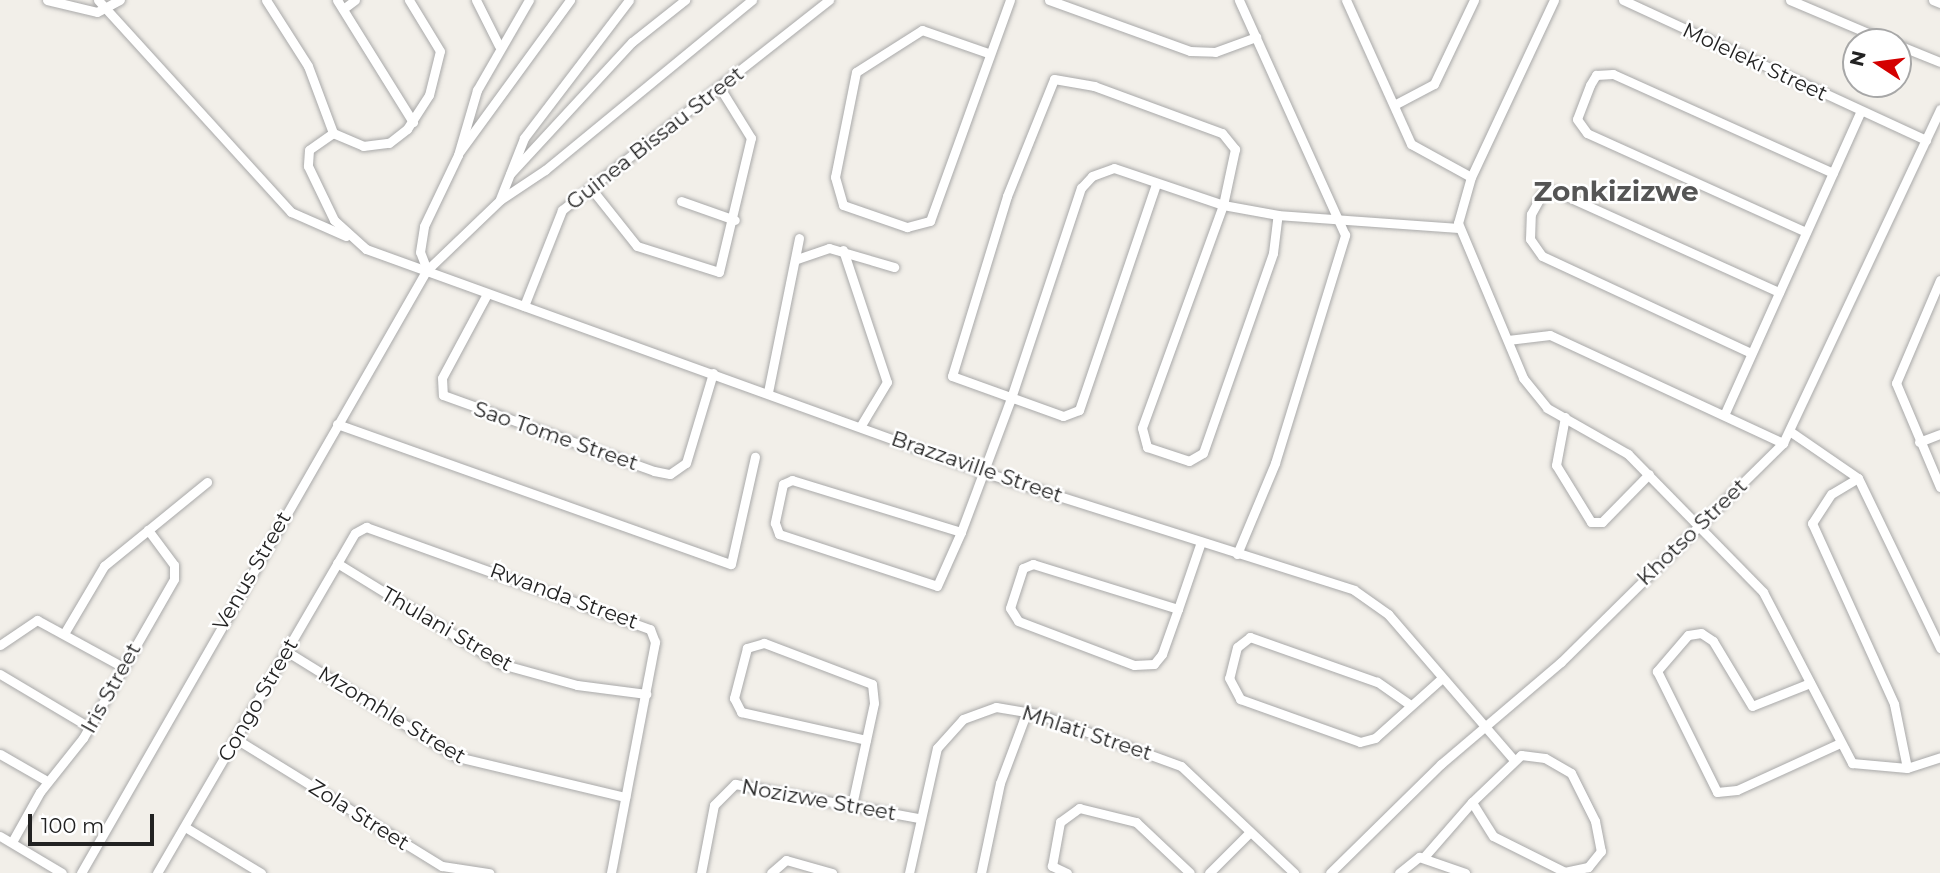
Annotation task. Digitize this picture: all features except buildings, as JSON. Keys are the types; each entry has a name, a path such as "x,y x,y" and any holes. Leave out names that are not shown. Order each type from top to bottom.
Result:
{"street":[{"path":"47,0 106,10 120,0"},
{"name":"Brazzaville Street","path":"98,0 291,212 488,294 983,472 1366,598 1395,621 1441,680 1513,759"},
{"path":"266,0 308,66 333,133"},
{"path":"337,0 412,122"},
{"path":"343,9 355,0"},
{"path":"333,133 378,146 412,122 433,87 440,51 409,0"},
{"path":"477,0 499,46"},
{"path":"426,270 420,241 458,155 467,113 499,46 529,0"},
{"path":"458,155 570,0"},
{"path":"500,200 510,174 558,87 629,0"},
{"path":"510,174 632,42 685,0"},
{"name":"Venus Street","path":"81,873 426,270 500,200 545,170 752,0"},
{"name":"Guinea Bissau Street","path":"524,306 556,217 590,187 720,88 829,0"},
{"path":"988,53 916,30 856,72 836,169 843,205 907,227 930,221 988,53 1010,0"},
{"path":"1049,0 1072,4 1195,51 1216,52 1256,37"},
{"path":"1237,554 1275,463 1338,276 1343,221 1239,0"},
{"path":"1346,0 1418,151 1471,177"},
{"path":"1394,105 1434,84 1474,0"},
{"path":"1554,0 1471,177 1458,228 1528,386 1565,417 1617,445 1700,523 1766,596 1840,743 1855,765 1907,768 1940,757"},
{"name":"Moleleki Street","path":"1623,0 1926,140"},
{"path":"1790,0 1856,28"},
{"path":"1933,0 1940,3"},
{"path":"1912,51 1940,62"},
{"path":"1806,232 1587,133 1577,119 1590,85 1601,73 1613,74 1833,173"},
{"path":"1156,184 1079,410 1063,416 1010,401 958,380 950,367 1051,82 1067,77 1222,134 1235,153 1223,205 1141,432 1147,447 1189,461 1205,449 1273,254 1278,215"},
{"path":"590,187 637,246 708,272 724,267 751,131 720,88"},
{"name":"Khotso Street","path":"1330,873 1483,726 1561,662 1783,443 1791,432 1940,109"},
{"path":"1725,413 1861,111"},
{"path":"333,133 309,150 307,160 328,211 348,237"},
{"path":"961,533 792,480 783,484 775,523 779,534 933,588 961,533 1010,401 1081,188 1092,176 1114,168 1223,205 1278,215 1458,228"},
{"path":"1751,353 1542,256 1530,239 1531,214 1542,194 1555,191 1779,292"},
{"path":"681,201 735,220"},
{"path":"768,393 797,259 799,238"},
{"path":"797,259 819,247 843,250 894,267"},
{"path":"843,250 887,382 860,427"},
{"path":"1940,280 1896,383 1940,488"},
{"name":"Sao Tome Street","path":"488,294 440,383 443,395 458,402 670,474 689,457 713,373"},
{"path":"1508,340 1545,334 1725,413 1783,443"},
{"path":"1565,417 1555,460 1591,522 1602,522 1649,474"},
{"path":"337,424 731,564 755,457"},
{"path":"1791,432 1858,478 1940,648"},
{"path":"1919,442 1940,435"},
{"path":"1858,478 1831,494 1812,523 1897,711 1907,768"},
{"path":"65,632 104,566 207,482"},
{"name":"Rwanda Street","path":"360,529 374,528 643,623 655,642 611,873"},
{"name":"Congo Street","path":"157,873 337,563 360,529"},
{"name":"Iris Street","path":"12,842 47,781 89,727 176,575 148,530"},
{"path":"1178,609 1033,564 1023,568 1010,608 1018,621 1144,666 1161,658 1178,609 1201,542"},
{"name":"Thulani Street","path":"337,563 501,664 577,685 646,694"},
{"path":"0,645 33,620 65,632 123,667"},
{"path":"1810,683 1752,705 1713,641 1700,633 1688,635 1657,671 1717,792 1737,790 1840,743"},
{"path":"1409,704 1383,684 1250,637 1237,647 1229,678 1240,699 1359,741 1375,738 1409,704 1441,680"},
{"path":"852,805 866,740 875,696 869,681 764,643 747,648 734,698 741,712 866,740"},
{"name":"Mzomhle Street","path":"286,651 457,757 625,797"},
{"path":"0,674 89,727"},
{"path":"981,873 1000,783 1027,711"},
{"name":"Mhlati Street","path":"909,873 935,751 947,733 976,712 1027,711 1181,765 1294,873"},
{"name":"Zola Street","path":"236,739 440,869 489,873"},
{"path":"0,754 47,781"},
{"path":"1399,873 1424,857 1472,803 1513,759 1545,758 1571,774 1602,839 1594,861 1569,872 1509,846 1478,822 1472,803"},
{"name":"Nozizwe Street","path":"701,873 715,804 728,787 752,785 919,818"},
{"path":"1067,873 1052,866 1060,822 1079,808 1136,822 1190,873"},
{"path":"185,827 261,873"},
{"path":"1209,873 1250,832"},
{"path":"0,836 62,873"},
{"path":"1424,857 1465,873"},
{"path":"771,873 786,860 832,873"}],"district":[{"name":"Zonkizizwe","path":"1616,191"}]}
